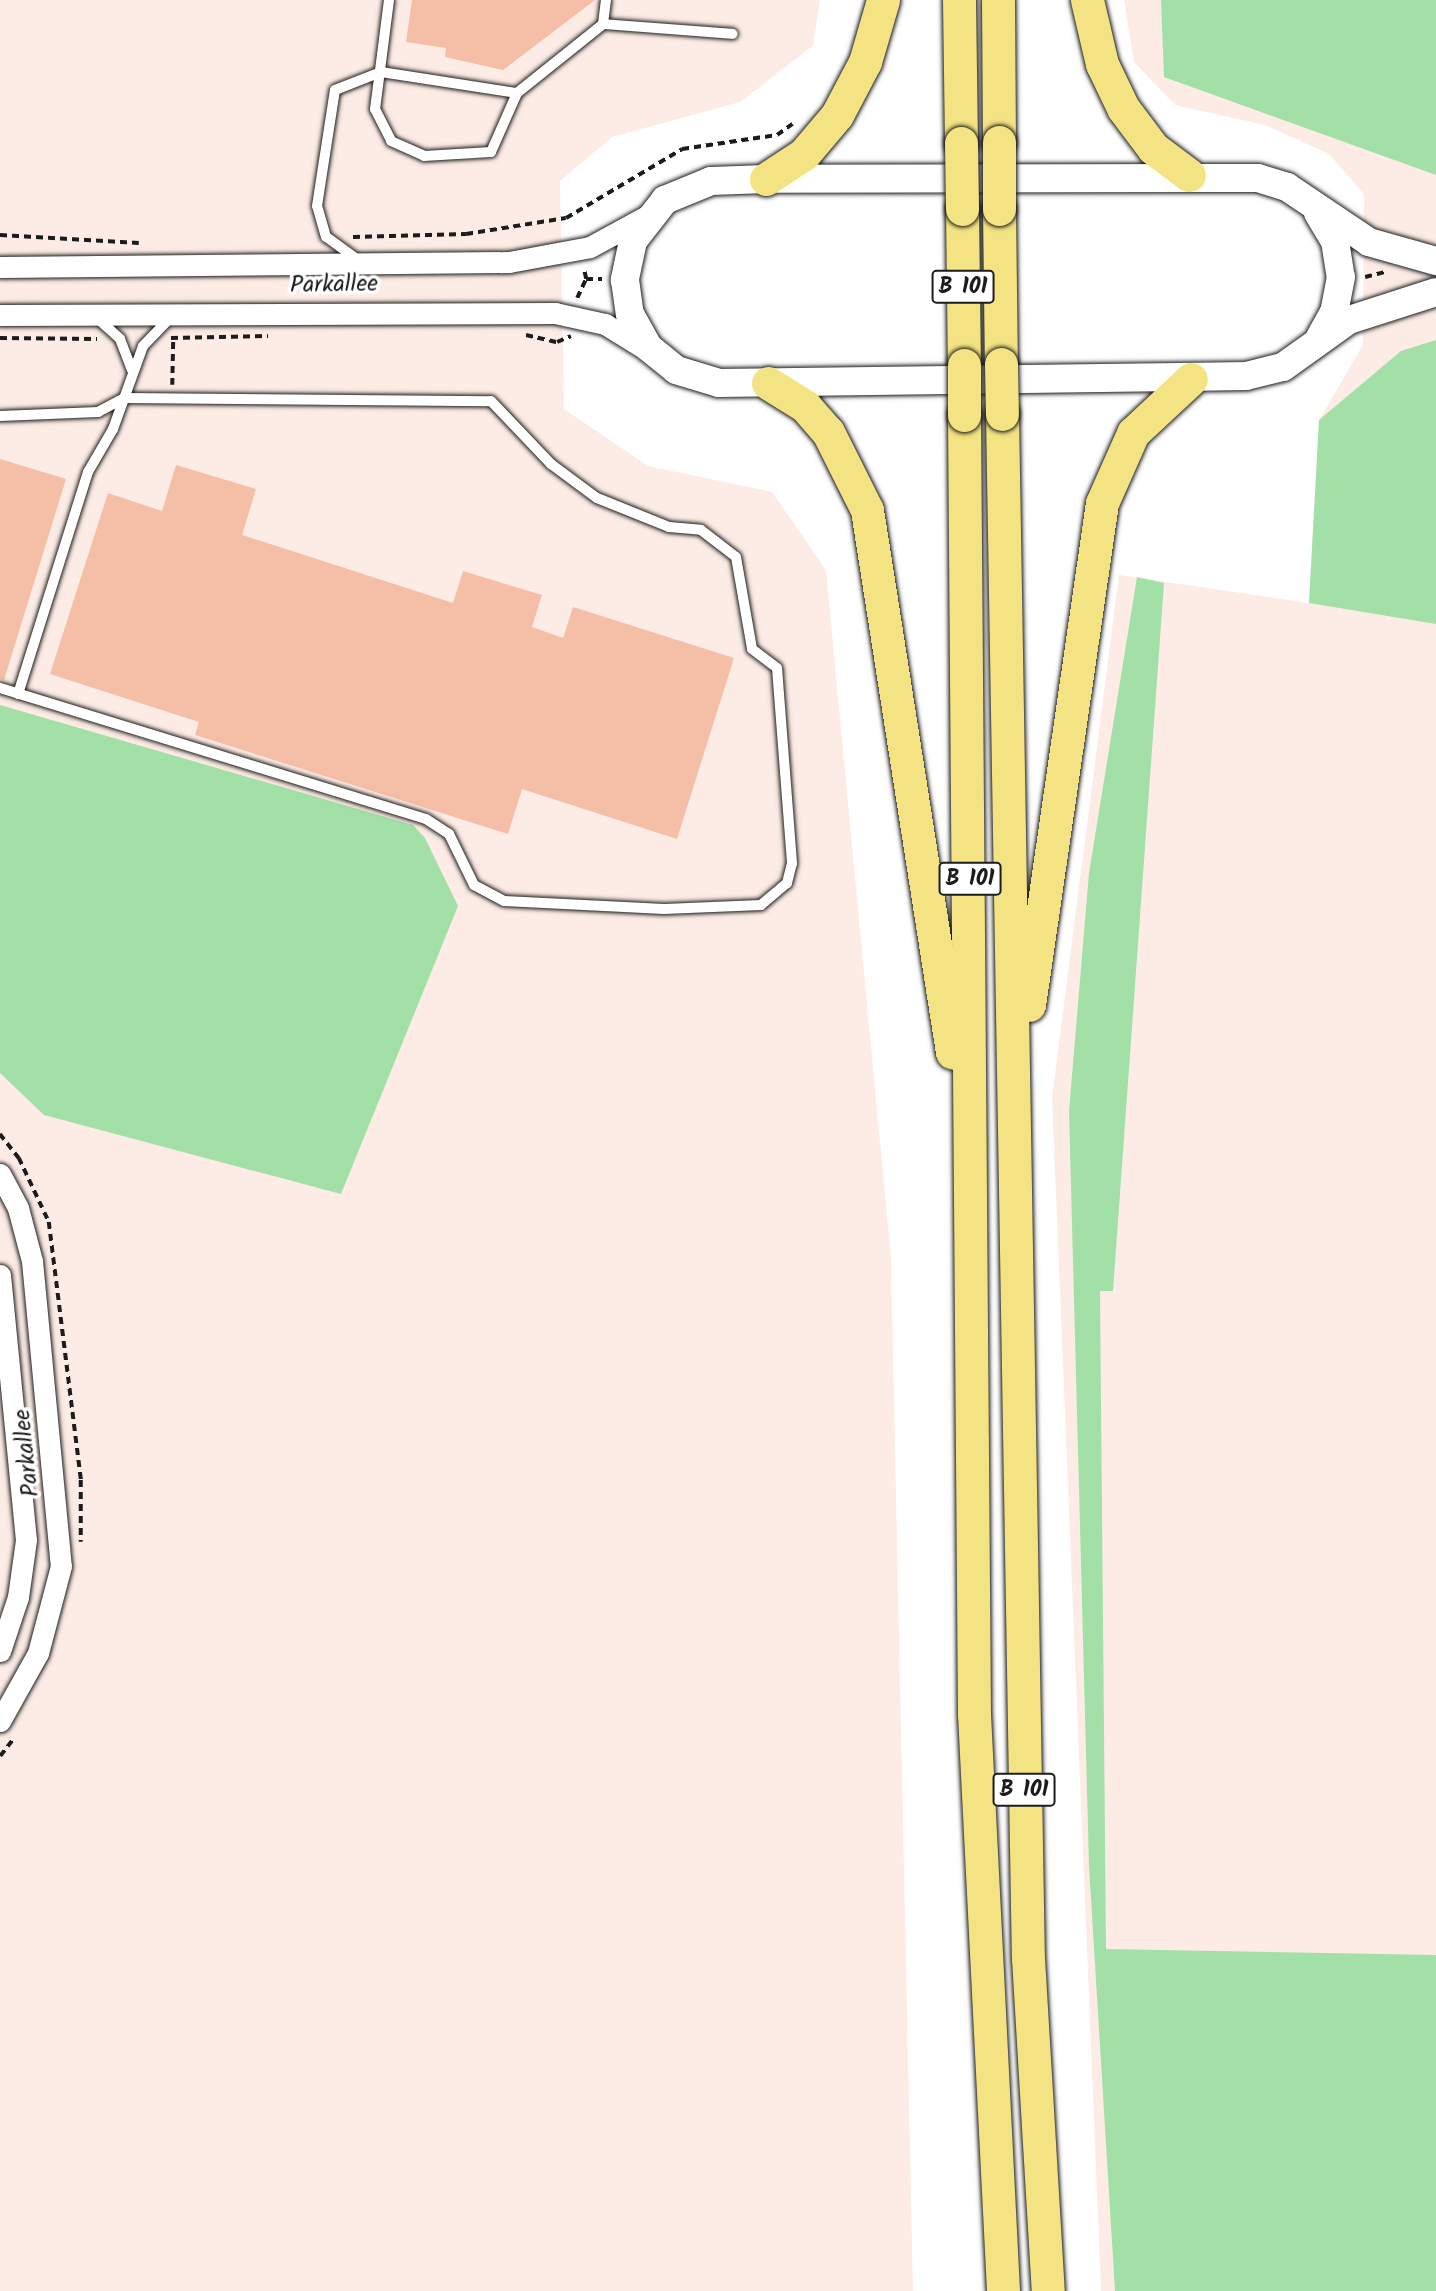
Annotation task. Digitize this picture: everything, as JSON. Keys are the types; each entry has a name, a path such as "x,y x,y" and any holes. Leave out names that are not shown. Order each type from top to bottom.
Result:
{"highway":[{"path":"766,179 804,154 837,115 866,62 883,0"},
{"name":"B 101","path":"959,0 977,1848 1003,2291"},
{"name":"B 101","path":"998,0 1014,1263 1028,1958 1048,2291"},
{"path":"1087,0 1102,64 1123,108 1153,148 1189,175"},
{"path":"1014,1263 1035,933 1094,538 1110,477 1133,433 1191,379"},
{"path":"768,383 806,406 828,432 858,482 875,538 948,1017 971,1344"}],"main road":[{"path":"1436,261 1369,242 1311,205 1258,178 1189,175 766,179 694,186 653,212 633,240 625,280 635,326 658,357 705,381 768,383 1191,379 1266,373 1370,311 1436,292"},
{"path":"1311,205 1335,241 1341,276 1334,312 1316,342"}],"street":[{"name":"Parkallee","path":"0,267 37,264 547,257 614,237 653,212"},
{"name":"Parkallee","path":"0,315 575,315 605,324 658,357"},
{"name":"Parkallee","path":"0,1174 18,1208 32,1261 61,1566 38,1653 0,1721"},
{"name":"Parkallee","path":"0,1275 26,1540 18,1597 0,1651"}],"lane":[{"path":"389,0 381,72 379,126 391,141 424,156 491,152 517,93 603,24 733,34"},
{"path":"603,24 606,0"},
{"path":"369,260 336,250 326,237 317,206 330,104 335,90 381,72 517,93"},
{"path":"0,258 37,264"},
{"path":"84,313 120,339 132,370"},
{"path":"18,694 84,488 124,398 132,370 146,340 180,313"},
{"path":"0,416 98,412 124,398 491,401 551,464 597,498 657,523 719,538 736,557 752,649 777,668 792,863 787,883 761,905 664,909 504,901 474,885 449,834 426,819 0,688"}],"path":[{"path":"326,237 466,234 566,218 682,149 777,135 796,121"},
{"path":"0,234 154,245"},
{"path":"172,397 173,338"}],"shaded area":[{"path":"0,0 820,0 813,46 740,102 612,137 560,181 564,409 648,466 772,492 826,570 891,1258 913,2291 0,2291"},
{"path":"1124,0 1436,0 1436,2291 1101,2291 1052,1098 1119,575 1309,603 1319,420 1363,345 1364,194 1329,154 1265,125 1175,105 1134,62"}],"green space":[{"path":"1161,0 1436,0 1436,175 1164,77"},
{"path":"1436,340 1436,624 1309,603 1319,420 1401,351"},
{"path":"1137,577 1164,583 1113,1291 1100,1291 1106,1949 1436,1955 1436,2291 1115,2291 1089,1866 1069,1111 1089,873"},
{"path":"0,705 413,825 425,838 458,906 341,1194 44,1115 0,1073"}],"building":[{"path":"412,0 595,0 503,70 445,57 446,48 406,42"},
{"path":"0,459 66,479 4,680 0,679"},
{"path":"176,465 256,489 242,535 453,603 463,571 542,595 532,627 563,638 573,607 734,658 677,839 522,789 508,834 195,735 199,722 50,674 108,493 162,511"}]}
